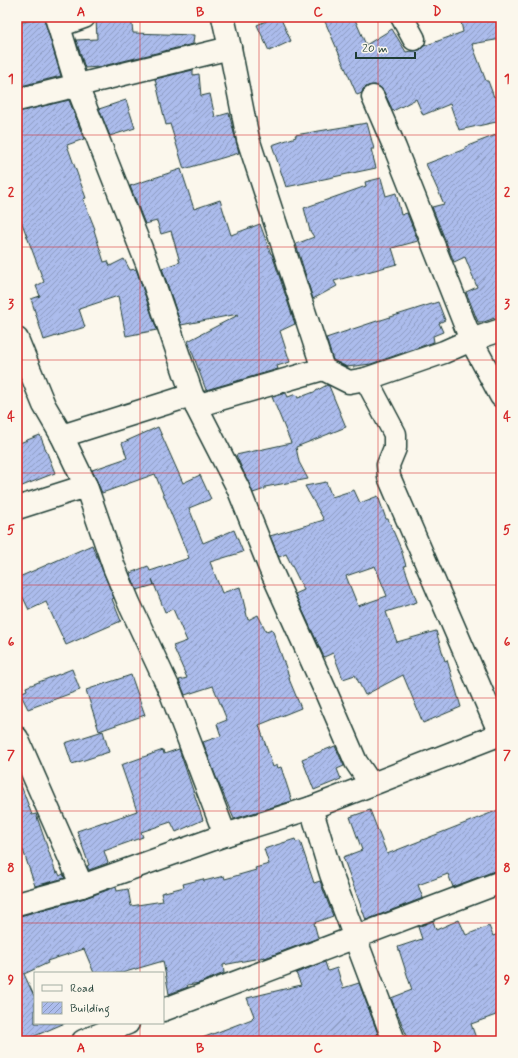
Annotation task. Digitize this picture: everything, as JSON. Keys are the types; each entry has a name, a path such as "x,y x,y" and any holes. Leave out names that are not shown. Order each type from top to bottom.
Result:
{"street":[{"path":"84,17 58,21 77,86 148,266 194,401 238,488 270,568 326,690 356,762 371,784"},
{"path":"223,17 248,139 323,369"},
{"path":"402,17 414,39"},
{"path":"17,100 230,48"},
{"path":"374,97 471,340 501,396"},
{"path":"62,436 323,369 349,382 366,379 444,352 471,340 501,330"},
{"path":"17,339 44,405 62,436 86,486 114,567 171,693 225,835"},
{"path":"17,904 82,886 225,835 311,808 500,734 389,477 388,465 395,448 394,434 366,379"},
{"path":"17,508 86,486"},
{"path":"17,738 82,886"},
{"path":"311,808 331,874 394,1041"},
{"path":"164,1010 501,882"},
{"path":"82,1041 125,1024"}],"building":[{"path":"131,17 133,33 194,35 193,44 99,67 85,68 76,40 97,39 96,19"},
{"path":"275,17 280,17 291,41 269,51 257,25"},
{"path":"323,17 354,17 366,45 392,29 406,52 420,50 424,46 463,32 460,17 501,17 501,39 472,44 486,81 488,81 494,97 495,96 501,121 459,130 450,104 423,115 416,99 393,111 384,92 380,87 375,85 368,86 363,89 362,93 357,95"},
{"path":"44,18 61,76 17,87 17,23"},
{"path":"193,70 193,75 199,74 201,96 210,94 215,117 229,113 239,153 184,169 170,124 166,125 155,79"},
{"path":"69,100 84,139 67,145 86,198 83,199 95,229 94,230 104,262 108,261 110,266 124,259 130,270 136,269 157,330 126,336 118,296 79,309 85,327 44,340 31,299 40,296 36,286 44,282 17,210 17,112"},
{"path":"126,100 135,128 110,136 99,109"},
{"path":"367,123 374,149 371,149 376,168 286,187 272,145 296,137 295,135"},
{"path":"501,133 501,302 496,305 500,316 484,322 478,322 466,292 477,287 465,257 454,262 432,207 444,204 426,164"},
{"path":"181,169 194,209 220,200 231,235 260,224 272,254 295,324 280,331 290,362 277,366 278,369 206,390 188,341 238,314 181,325 162,268 180,262 171,231 161,234 157,221 145,224 130,186"},
{"path":"381,178 386,196 396,193 401,215 407,213 418,241 392,248 397,264 334,281 337,286 313,299 296,244 314,237 310,231 304,208 366,186 365,182"},
{"path":"438,302 445,320 439,323 443,332 433,336 434,342 371,364 347,367 333,360 326,338"},
{"path":"327,385 329,386 346,427 296,447 299,462 308,479 265,487 265,489 253,493 236,455 291,443 272,397 286,393 288,397 296,394 298,398"},
{"path":"158,427 183,483 200,475 211,499 189,508 203,543 234,530 243,552 210,562 222,593 240,587 248,620 258,615 266,631 272,629 289,679 301,708 259,725 273,767 277,765 278,768 281,767 292,801 234,819 203,742 221,736 217,724 227,720 213,686 185,695 179,680 187,678 173,646 187,641 173,609 165,612 152,579 154,585 137,590 130,573 148,566 150,571 189,558 155,474 102,493 92,470 127,458 122,443"},
{"path":"40,435 55,473 17,488 17,444"},
{"path":"326,482 332,497 354,490 360,503 378,496 386,519 388,519 401,549 406,566 404,566 417,602 386,612 397,642 436,631 445,661 447,660 461,707 423,723 403,675 365,695 355,675 343,679 333,653 324,657 295,594 304,590 286,554 279,557 270,536 324,520 305,486","holes":["375,566 387,596 358,606 346,576"]},
{"path":"92,545 114,598 112,599 121,621 66,645 46,602 29,610 17,585 17,578"},
{"path":"72,669 80,690 28,709 20,693 27,690 26,687"},
{"path":"131,675 145,715 99,731 86,690"},
{"path":"103,731 109,752 72,764 65,743"},
{"path":"335,746 344,766 337,769 341,779 314,790 302,759"},
{"path":"179,749 203,820 176,832 171,822 141,832 143,837 104,851 108,863 89,870 87,866 89,865 77,831 137,811 121,765 163,750 164,754"},
{"path":"19,780 32,815 36,814 56,873 58,872 60,876 63,874 65,878 35,886 23,850 17,852 17,781"},
{"path":"501,809 501,870 497,870 453,887 448,874 418,885 423,898 366,920 343,857 362,850 350,817 370,810 387,854"},
{"path":"295,839 296,842 300,841 314,883 320,881 333,916 314,923 318,938 265,958 223,965 224,973 200,983 187,985 188,987 169,994 163,961 125,972 94,972 84,949 47,961 48,963 24,974 34,996 34,1024 63,1024 23,1041 17,1041 17,916 85,898 116,887 117,891 128,889 131,906 163,901 161,893 184,887 183,884 224,876 225,879 256,870 255,868 269,864 264,849"},
{"path":"459,920 466,935 489,926 493,936 501,933 501,1012 471,1024 477,1041 409,1041 391,998 412,990 398,947 422,939 418,927 433,921 436,930"},
{"path":"325,962 328,971 337,968 343,988 359,983 378,1034 359,1041 197,1040 252,1019 254,1016 247,998 301,985 296,973"}]}
